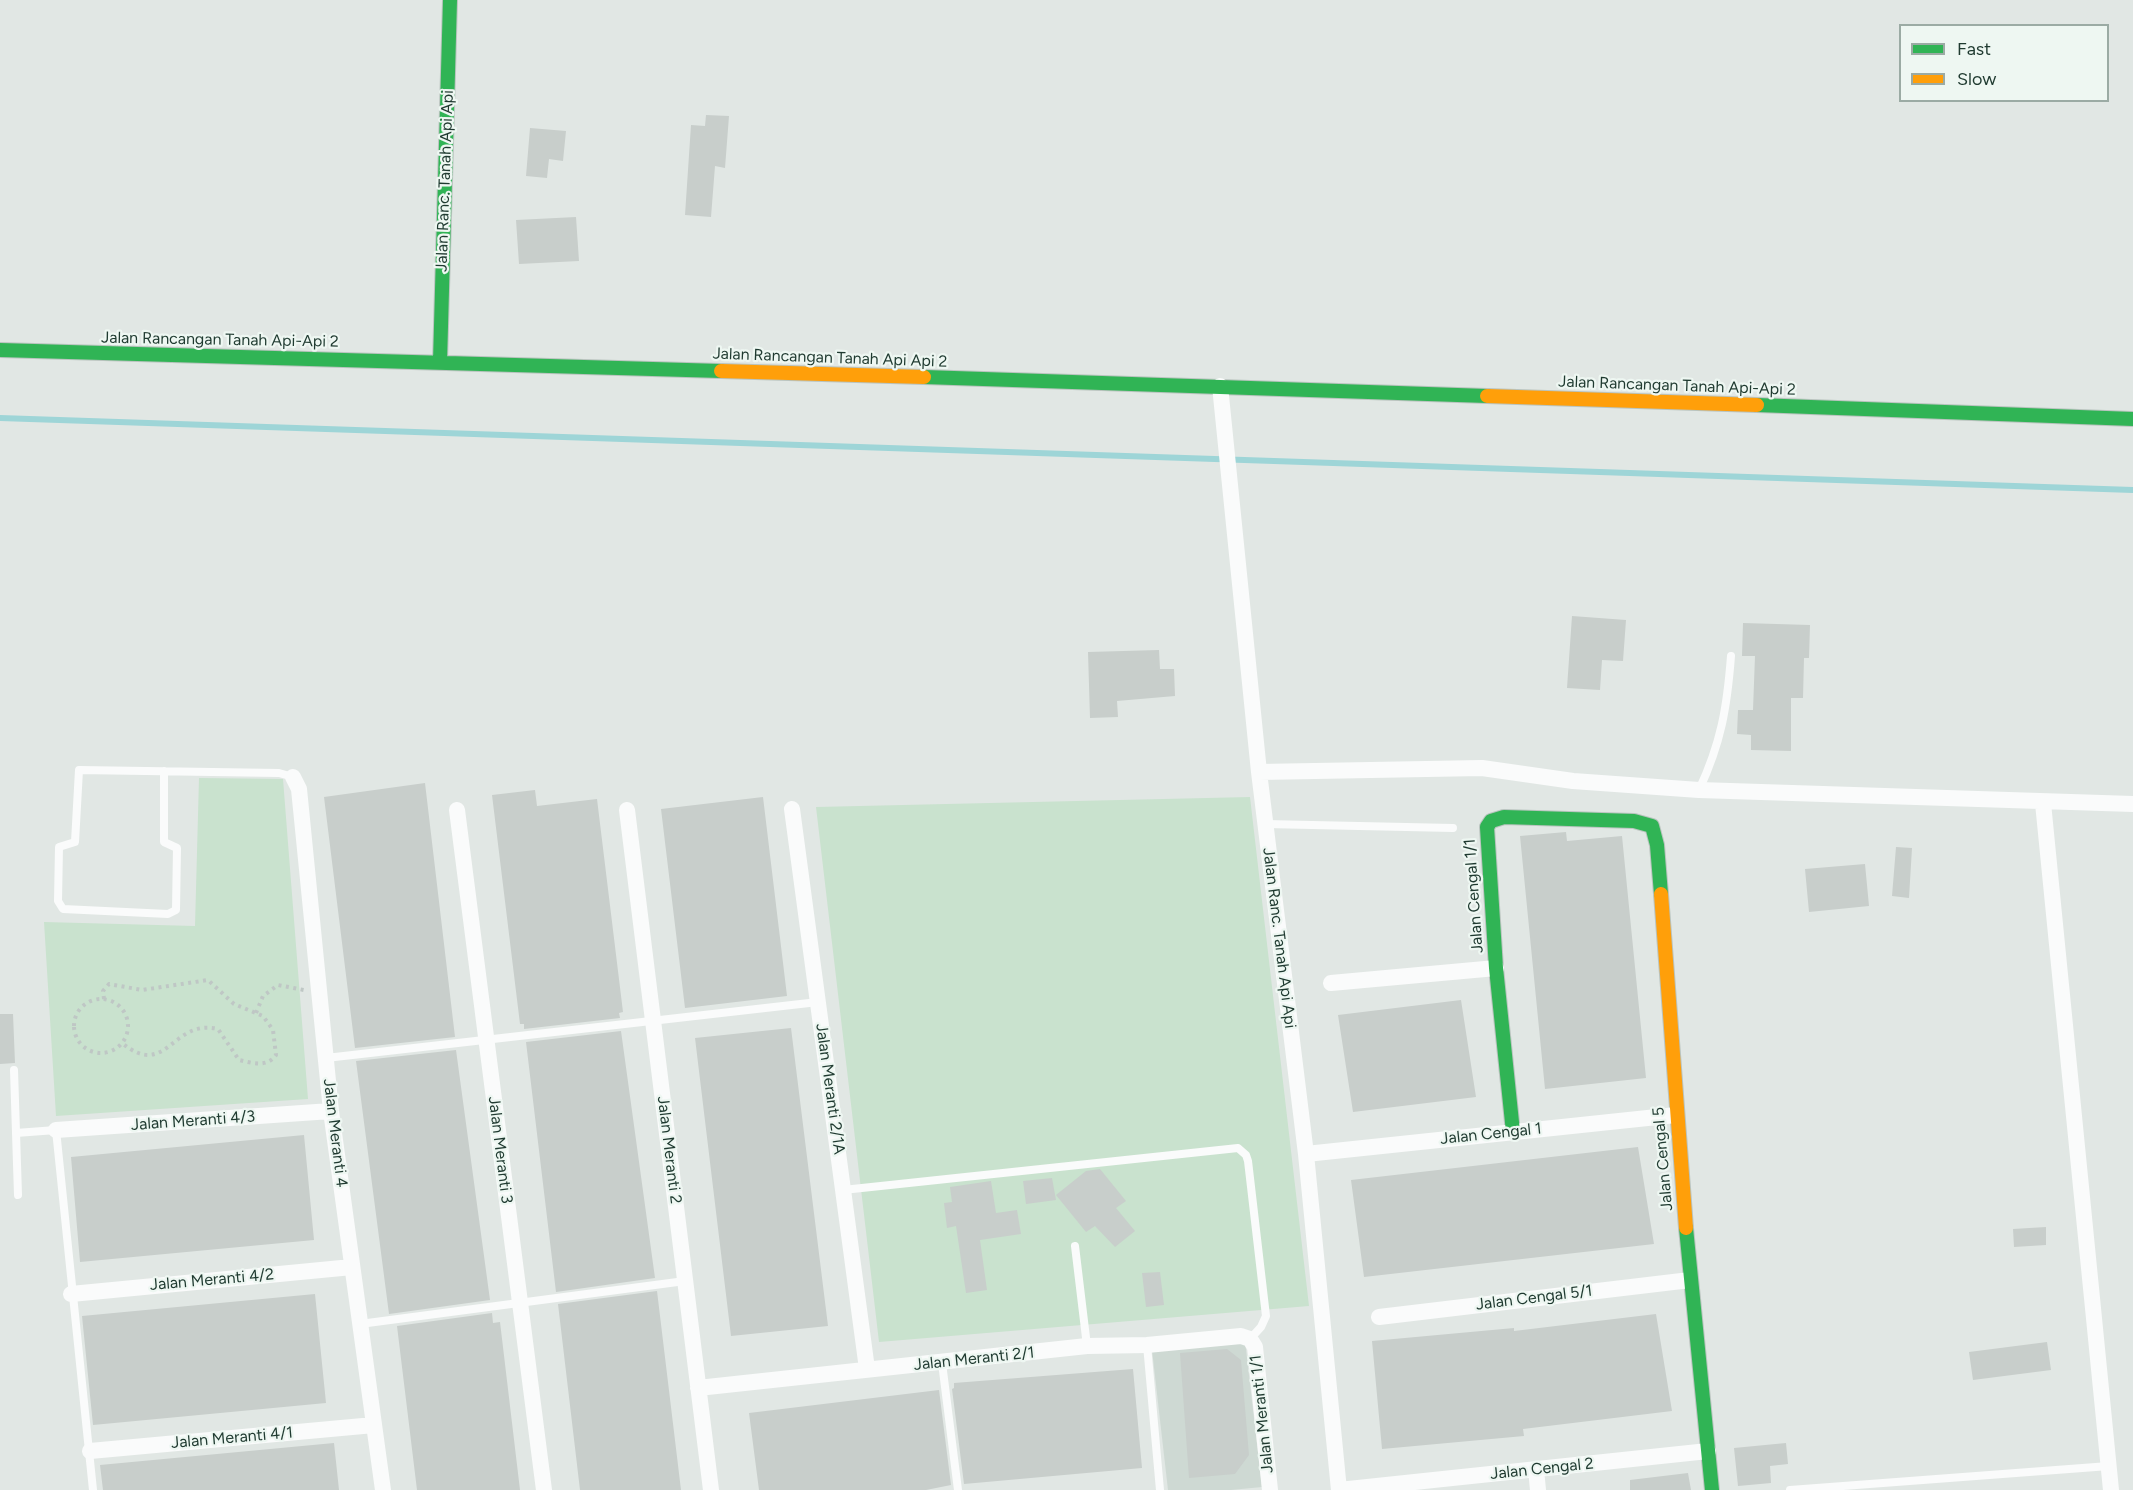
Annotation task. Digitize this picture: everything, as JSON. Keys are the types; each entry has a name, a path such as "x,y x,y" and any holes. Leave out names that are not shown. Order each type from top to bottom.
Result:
{"street":[{"name":"Jalan Ranc. Tanah Api Api","path":"440,362 450,0"},
{"name":"Jalan Rancangan Tanah Api-Api 2","path":"0,351 440,362"},
{"name":"Jalan Rancangan Tanah Api Api 2","path":"440,362 1220,386"},
{"name":"Jalan Ranc. Tanah Api Api","path":"1220,386 1259,772 1306,1154 1339,1490"},
{"name":"Jalan Rancangan Tanah Api-Api 2","path":"1220,386 2133,419"},
{"path":"1259,772 1482,768 1573,781 1699,790 2133,804"},
{"name":"Jalan Meranti 4","path":"292,777 299,789 331,1111 383,1490"},
{"path":"2043,802 2112,1490"},
{"name":"Jalan Meranti 2/1A","path":"792,809 867,1370"},
{"name":"Jalan Meranti 3","path":"456,810 544,1490"},
{"name":"Jalan Meranti 2","path":"627,810 711,1490"},
{"name":"Jalan Cengal 1/1","path":"1513,1132 1496,968 1486,833 1491,821 1504,817 1634,821 1652,826"},
{"name":"Jalan Cengal 5","path":"1652,826 1657,844 1690,1280 1712,1490"},
{"path":"1331,982 1496,968"},
{"name":"Jalan Meranti 4/3","path":"56,1130 331,1111"},
{"name":"Jalan Cengal 1","path":"1306,1154 1676,1115"},
{"name":"Jalan Meranti 4/2","path":"71,1294 352,1267"},
{"name":"Jalan Cengal 5/1","path":"1379,1317 1690,1280"},
{"name":"Jalan Meranti 2/1","path":"698,1388 1087,1346 1147,1345 1241,1336 1250,1340"},
{"name":"Jalan Meranti 1/1","path":"1250,1340 1255,1347 1270,1490"},
{"name":"Jalan Meranti 4/1","path":"90,1451 374,1425"},
{"name":"Jalan Cengal 2","path":"1339,1490 1708,1451"},
{"path":"1536,1469 1538,1490"}],"lane":[{"path":"1699,790 1716,754 1728,697 1731,656"},
{"path":"164,771 164,842 177,848 176,910 168,914 63,909 58,901 59,847 75,842 79,770 164,771 279,773 292,777"},
{"path":"1265,824 1453,828"},
{"path":"326,1058 818,1002"},
{"path":"14,1070 18,1195"},
{"path":"16,1133 56,1130 71,1294 93,1490"},
{"path":"843,1190 1238,1148 1246,1155 1248,1161 1266,1316 1261,1327 1250,1340"},
{"path":"1075,1246 1087,1346"},
{"path":"359,1324 685,1281"},
{"path":"1147,1345 1160,1490"},
{"path":"942,1363 958,1490"},
{"path":"1790,1490 2109,1466"}],"path":[{"path":"104,999 103,991 109,984 142,990 208,980 234,1004 263,1016 271,1026 276,1055 272,1060 263,1064 239,1060 218,1029 205,1026 196,1027 164,1050 153,1055 139,1054 122,1043"},
{"path":"256,1013 263,996 279,985 319,993"},
{"path":"104,999 115,1004 124,1013 127,1031 122,1043 112,1051 99,1053 86,1049 75,1033 74,1020 80,1009 91,1001 104,999"}],"shaded area":[{"path":"1245,1341 1262,1487 1231,1490 1168,1490 1152,1350"}],"green space":[{"path":"199,778 283,779 308,1099 56,1116 44,922 195,926"},
{"path":"1250,797 1309,1306 879,1342 816,807"}],"building":[{"path":"706,115 729,116 725,168 715,166 711,217 685,215 691,125 705,126"},
{"path":"530,128 566,131 563,161 549,159 547,178 526,176"},
{"path":"576,217 579,261 519,264 516,220"},
{"path":"1572,616 1626,620 1623,661 1602,660 1600,690 1567,688"},
{"path":"1743,623 1810,625 1809,658 1804,658 1803,698 1791,698 1791,751 1751,750 1751,735 1737,734 1738,710 1753,710 1755,656 1742,656"},
{"path":"1159,650 1160,669 1174,669 1175,696 1117,701 1118,717 1090,718 1088,652"},
{"path":"425,783 455,1037 355,1048 324,797"},
{"path":"535,790 537,806 597,799 623,1012 619,1013 620,1018 524,1029 524,1024 520,1024 492,795"},
{"path":"763,797 787,996 685,1008 661,809"},
{"path":"1566,832 1567,841 1622,836 1646,1078 1545,1089 1520,836"},
{"path":"1896,847 1912,848 1909,898 1892,896"},
{"path":"1865,864 1869,906 1809,912 1805,869"},
{"path":"1461,1000 1476,1097 1353,1112 1338,1015"},
{"path":"0,1014 13,1014 15,1063 0,1064"},
{"path":"791,1028 828,1326 731,1336 695,1038"},
{"path":"621,1031 655,1278 556,1292 526,1042"},
{"path":"456,1050 490,1300 389,1314 356,1061"},
{"path":"304,1135 314,1240 80,1262 71,1157"},
{"path":"1638,1147 1654,1244 1364,1277 1351,1180"},
{"path":"1100,1169 1126,1201 1116,1208 1135,1231 1115,1247 1095,1226 1086,1232 1056,1195 1086,1171"},
{"path":"1052,1178 1056,1200 1026,1204 1023,1181"},
{"path":"991,1181 996,1213 1017,1210 1021,1234 980,1240 987,1290 966,1293 956,1226 947,1228 944,1203 952,1202 950,1187"},
{"path":"2046,1227 2046,1245 2014,1247 2013,1229"},
{"path":"1160,1272 1164,1305 1146,1307 1142,1273"},
{"path":"657,1291 681,1490 580,1490 558,1304"},
{"path":"315,1294 326,1403 93,1425 82,1316"},
{"path":"492,1313 493,1323 500,1322 520,1490 417,1490 397,1326"},
{"path":"1656,1314 1672,1411 1523,1429 1524,1436 1382,1449 1372,1341 1514,1328 1514,1331"},
{"path":"2047,1342 2051,1370 1973,1380 1969,1352"},
{"path":"1227,1349 1241,1360 1249,1455 1235,1474 1189,1478 1180,1353"},
{"path":"1133,1369 1142,1468 964,1484 952,1389 954,1383"},
{"path":"939,1390 951,1485 926,1490 759,1490 749,1413"},
{"path":"334,1443 339,1490 103,1490 100,1465"},
{"path":"1786,1443 1788,1464 1770,1466 1771,1483 1738,1486 1734,1448"},
{"path":"1688,1473 1691,1490 1630,1490 1630,1480"}],"waterway":[{"path":"0,418 2133,490"}],"traffic: fast":[{"path":"440,362 450,0"},
{"path":"0,350 721,371"},
{"path":"924,377 1487,396"},
{"path":"1757,405 2133,419"},
{"path":"1513,1132 1496,968 1487,827 1491,821 1504,817 1634,821 1652,826 1657,845 1661,894"},
{"path":"1686,1228 1712,1490"}],"traffic: slow":[{"path":"721,371 924,377"},
{"path":"1487,396 1757,405"},
{"path":"1661,894 1686,1228"}]}
